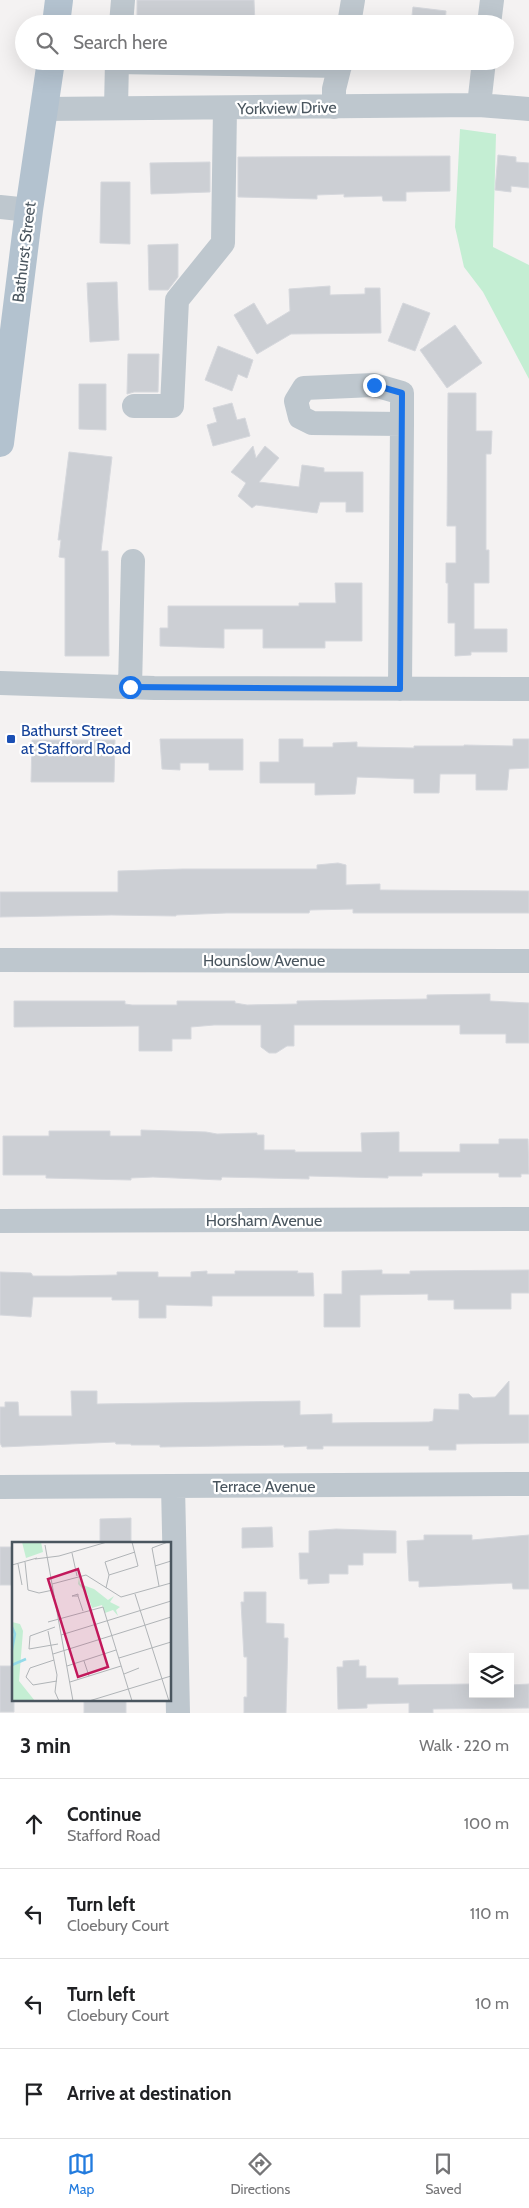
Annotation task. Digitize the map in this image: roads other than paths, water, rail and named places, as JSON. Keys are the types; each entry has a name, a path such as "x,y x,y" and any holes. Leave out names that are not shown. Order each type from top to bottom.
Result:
{"main road":[{"path":"57,15 59,0"},
{"name":"Bathurst Street","path":"0,443 29,210 50,70"}],"street":[{"path":"122,15 123,0"},
{"path":"350,15 353,0"},
{"path":"490,15 492,0"},
{"path":"116,108 117,70"},
{"path":"334,107 334,88 338,70"},
{"path":"478,105 483,70"},
{"name":"Yorkview Drive","path":"44,109 478,105 529,109"},
{"path":"134,406 172,406 177,300 223,243 225,108"},
{"path":"0,207 29,210"},
{"path":"400,689 402,424"},
{"path":"130,687 132,561"},
{"path":"0,684 130,687 529,689"},
{"name":"Hounslow Avenue","path":"0,960 529,961"},
{"name":"Horsham Avenue","path":"0,1221 529,1219"},
{"name":"Terrace Avenue","path":"0,1488 529,1484"},
{"path":"173,1486 178,1713"}],"place":[{"name":"Bathurst Street at Stafford Road","path":"11,739"}]}
